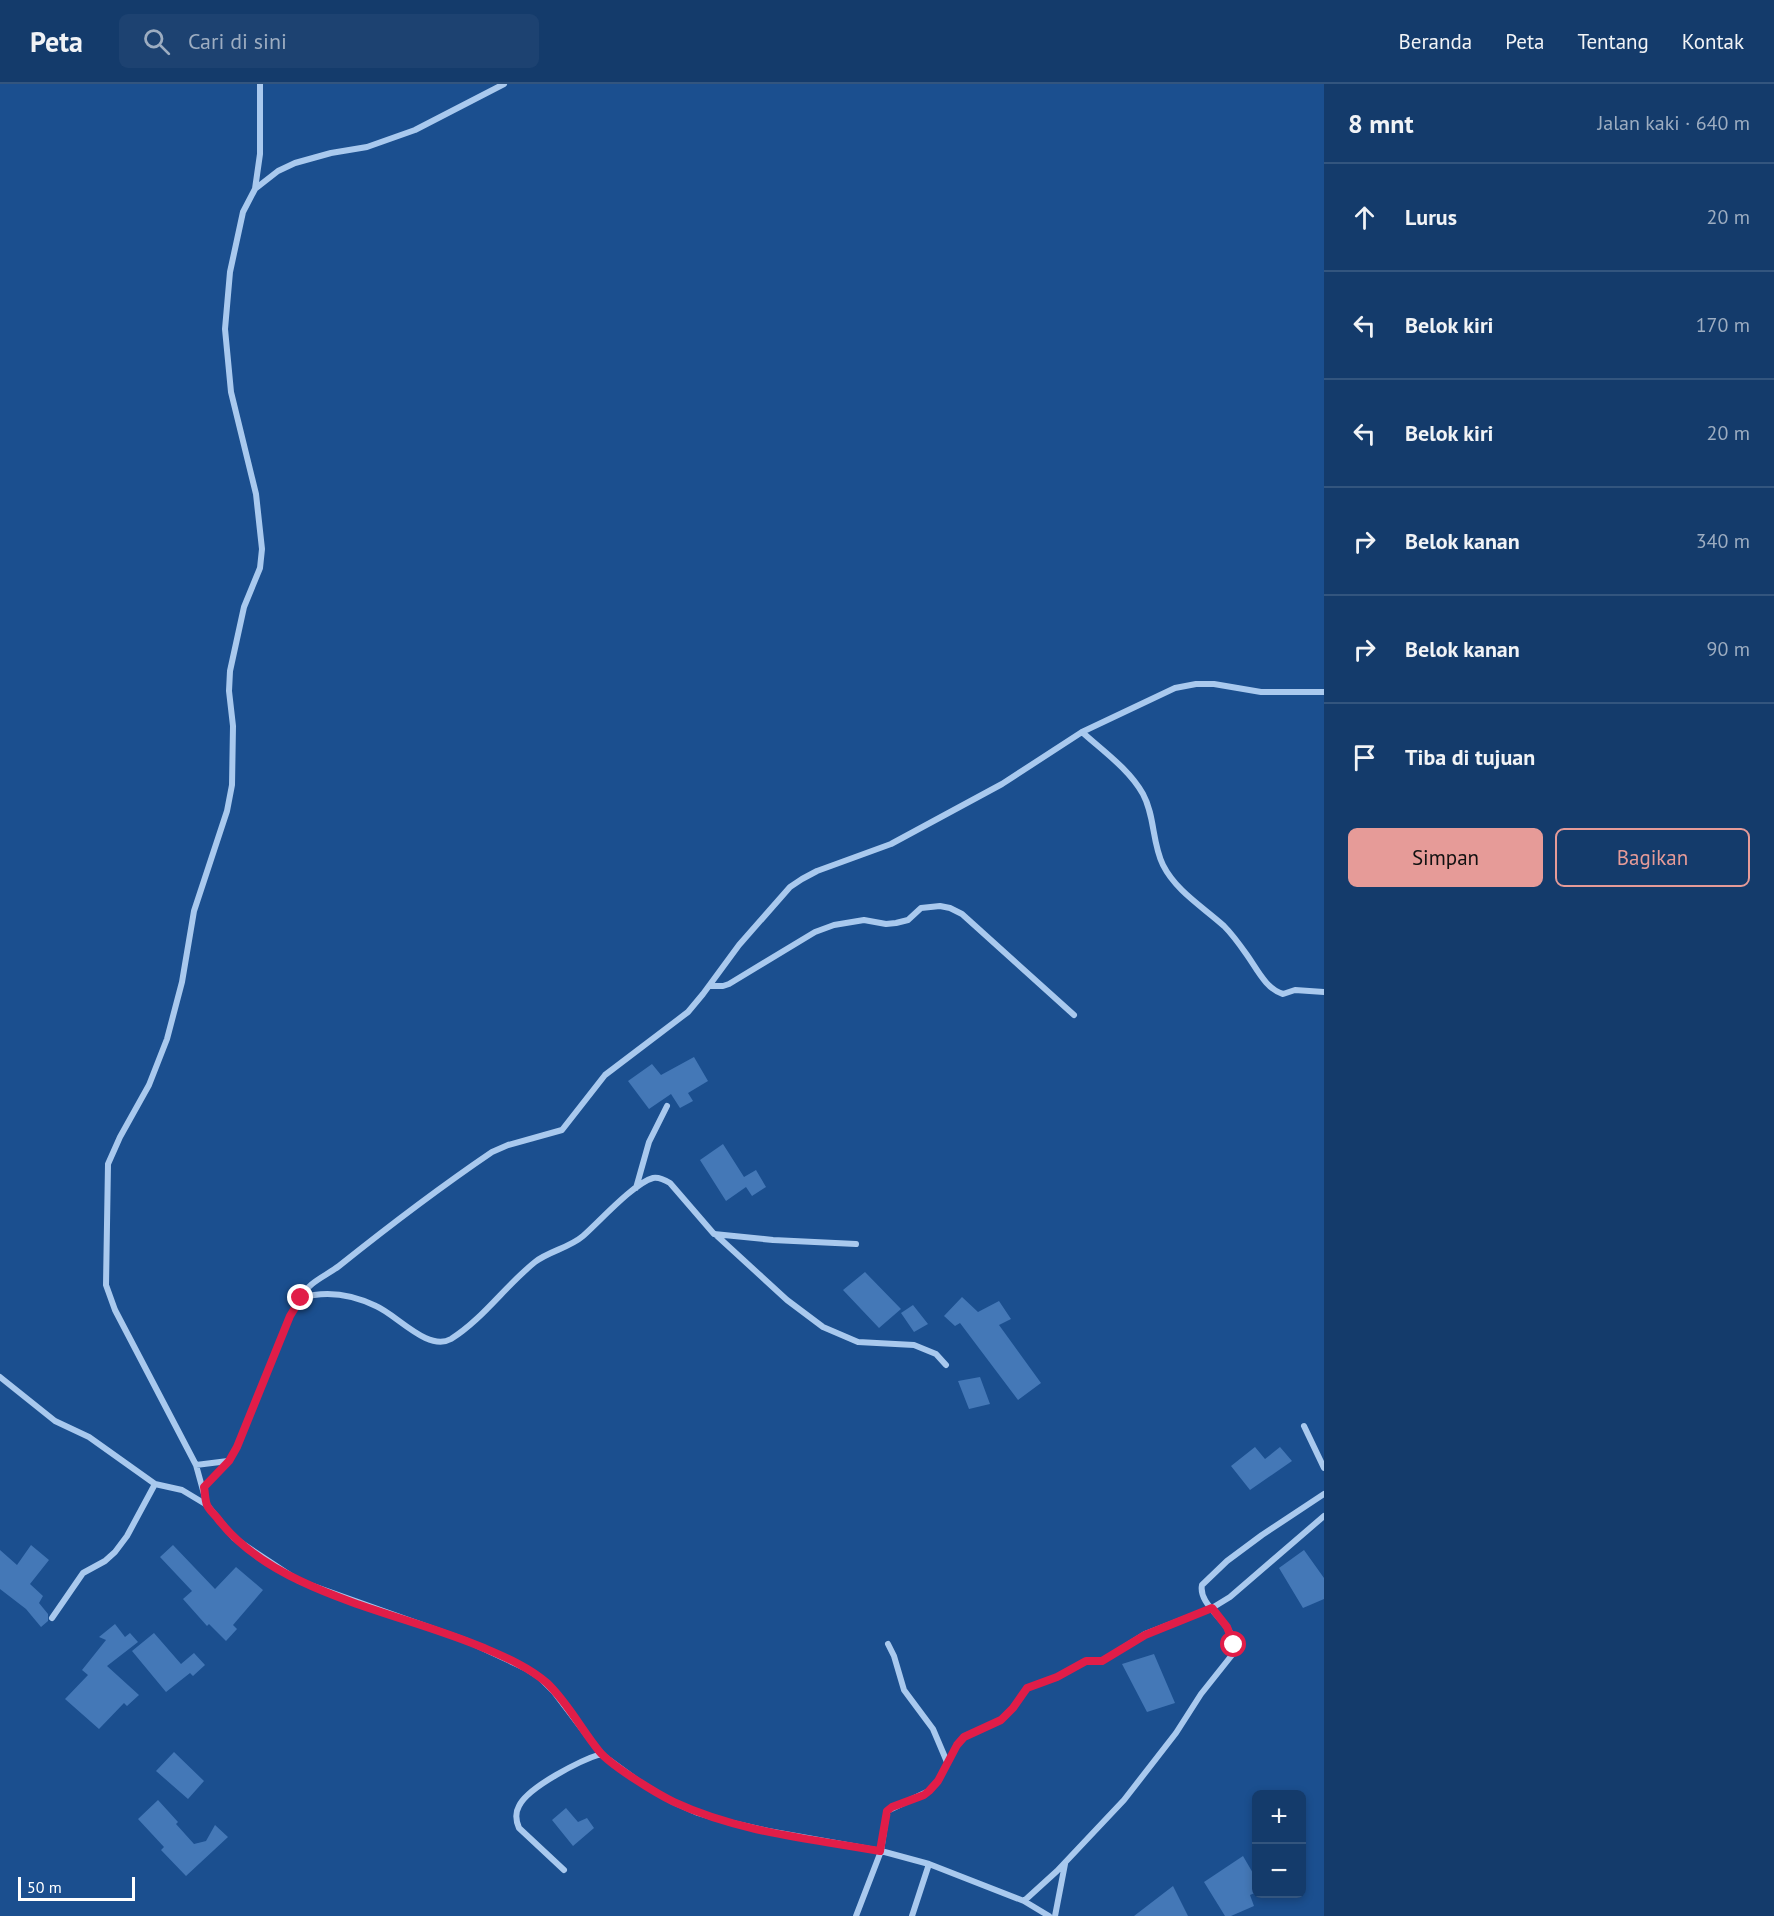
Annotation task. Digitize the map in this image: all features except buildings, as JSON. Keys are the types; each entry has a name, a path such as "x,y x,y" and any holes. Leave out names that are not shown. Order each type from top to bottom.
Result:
{"street":[{"path":"207,1505 204,1487 196,1465 115,1310 106,1286 108,1164 149,1085 167,1039 182,982 194,911 227,811 232,784 233,726 229,691 230,671 244,607 260,568 262,549 256,494 231,392 225,329 230,272 237,232 243,212 255,189 260,154 260,84"},
{"path":"255,189 278,171 295,163 331,153 367,147 416,130 504,84"},
{"path":"204,1487 229,1461 237,1447 290,1316 304,1292 394,1221 492,1152 508,1145 562,1130 605,1075 688,1011 790,887 817,871 891,844 1002,784 1082,732 1175,688 1196,684 1226,685 1261,692 1324,692"},
{"path":"1082,732 1120,766 1143,794 1151,816 1162,863 1169,874 1195,904 1226,928 1270,987 1284,994 1295,990 1324,992"},
{"path":"709,986 729,984 815,932 834,925 864,920 886,924 896,923 908,920 921,908 939,906 962,914 1074,1015"},
{"path":"636,1188 649,1142 667,1107"},
{"path":"301,1298 327,1292 360,1300 375,1305 429,1341 442,1343 462,1331 536,1261 582,1237 636,1188 653,1178 664,1179 714,1234 787,1300 824,1327 858,1342 914,1345 936,1354 946,1365"},
{"path":"714,1234 856,1244"},
{"path":"0,1377 55,1420 89,1437 155,1484 182,1490 207,1505 234,1538 299,1581 465,1640 525,1668 555,1692 601,1754 671,1801 698,1813 768,1831 880,1851 929,1864 1024,1901 1050,1916"},
{"path":"1304,1426 1324,1467"},
{"path":"196,1465 229,1461"},
{"path":"52,1618 83,1573 100,1564 115,1552 127,1536 155,1484"},
{"path":"1024,1901 1065,1863 1124,1800 1232,1655 1234,1641 1227,1627 1202,1595 1202,1585 1227,1561 1275,1525 1324,1494"},
{"path":"856,1916 880,1851 887,1811 924,1795 938,1781 947,1762 964,1737 1001,1720 1027,1688 1057,1677 1086,1661 1102,1661 1145,1635 1212,1608 1230,1597 1324,1516"},
{"path":"888,1644 904,1690 933,1729 947,1762"},
{"path":"564,1870 519,1828 516,1821 519,1806 528,1794 561,1772 583,1760 601,1754"},
{"path":"1055,1916 1065,1863"},
{"path":"912,1916 929,1864"}],"route":[{"path":"301,1298 290,1316 237,1447 229,1461 204,1487 207,1505 234,1538 299,1581 465,1640 525,1668 555,1692 601,1754 638,1781 671,1801 698,1813 768,1831 880,1851 887,1811 929,1791 938,1781 957,1745 964,1737 1001,1720 1018,1702 1027,1688 1057,1677 1080,1663 1102,1661 1145,1635 1212,1608 1227,1627 1234,1645"}]}
